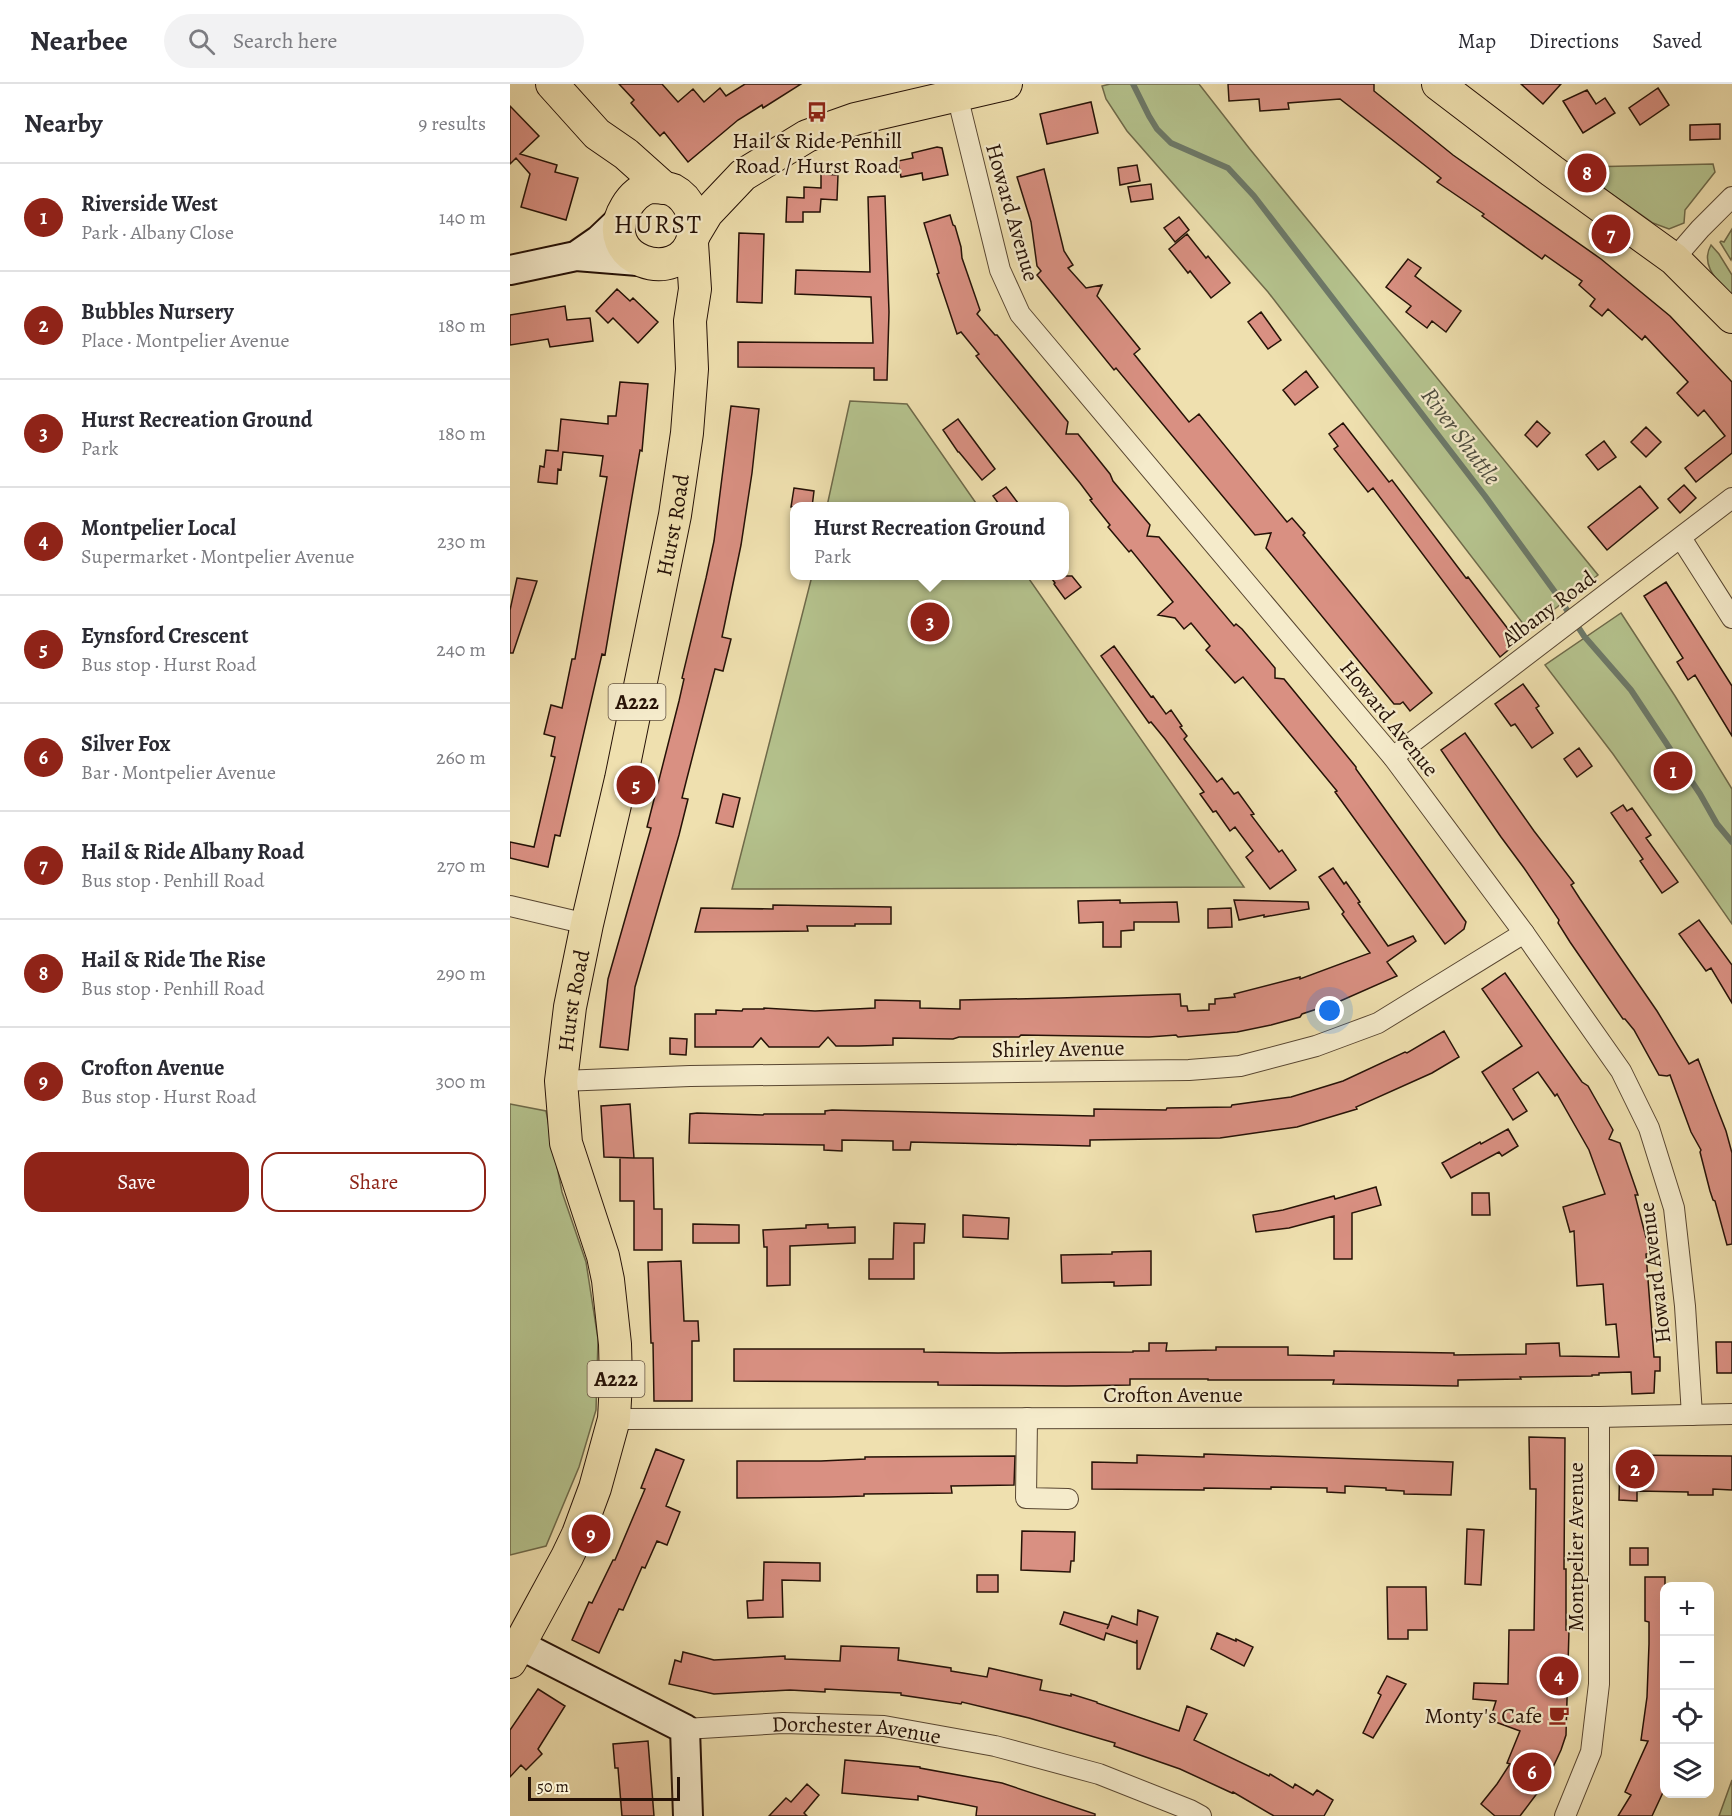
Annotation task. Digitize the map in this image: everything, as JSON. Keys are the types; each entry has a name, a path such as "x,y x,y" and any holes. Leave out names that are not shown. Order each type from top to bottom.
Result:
{"main road":[{"name":"Hurst Road","path":"515,1654 578,1534 595,1488 614,1419 615,1344 608,1280 603,1256 566,1143 561,1081 568,1019 587,924 621,779 675,515 687,434 692,369 690,321 695,289 693,215 688,203 601,136 552,84"},
{"path":"643,262 667,263 688,252 707,213 743,175 807,136 855,118 1006,84"},
{"path":"1438,84 1552,171 1674,259 1732,317"},
{"name":"Hurst Road","path":"601,136 621,182 624,197 618,228 620,239 630,255 643,262 675,291 690,321"},
{"path":"622,215 631,199 640,190 650,187 698,188 722,179 743,175"}],"street":[{"name":"Howard Avenue","path":"957,95 1000,270 1020,314 1393,757 1524,933 1621,1071 1649,1128 1674,1208 1684,1296 1692,1415"},
{"path":"1674,259 1732,197"},
{"path":"576,256 599,240 622,215"},
{"path":"510,270 576,256 643,262"},
{"name":"Albany Road","path":"1393,757 1732,498"},
{"path":"1681,538 1732,618"},
{"path":"510,906 587,924"},
{"name":"Shirley Avenue","path":"561,1081 690,1076 1189,1070 1240,1066 1316,1046 1378,1023 1524,933"},
{"name":"Crofton Avenue","path":"614,1419 1599,1417 1732,1414"},
{"name":"Montpelier Avenue","path":"1564,1816 1591,1752 1599,1684 1599,1417"},
{"path":"1027,1418 1026,1498 1068,1499"},
{"path":"515,1654 685,1729 688,1816"},
{"name":"Dorchester Avenue","path":"685,1729 783,1723 884,1726 995,1746 1099,1774 1201,1816"}],"green space":[{"path":"1110,84 1199,84 1598,575 1528,630 1268,292 1127,131 1106,99 1102,86"},
{"path":"1713,164 1715,172 1685,210 1684,223 1669,229 1653,223 1578,170 1586,167"},
{"path":"1732,229 1731,260 1720,242 1724,242"},
{"path":"1711,245 1732,275 1732,298 1709,267 1708,253"},
{"path":"850,401 907,404 975,502 828,502"},
{"path":"811,580 1030,580 1244,887 732,889"},
{"path":"1621,613 1732,789 1732,924 1613,754 1545,665"},
{"path":"510,1104 546,1111 562,1192 586,1262 598,1339 596,1410 579,1467 546,1546 510,1555"},
{"path":"1732,1780 1732,1816 1719,1816"}],"building":[{"path":"619,84 662,84 678,102 693,89 704,102 720,88 726,96 745,84 801,84 763,108 762,105 738,120 688,162 664,132 660,136 631,103 634,100"},
{"path":"1228,84 1374,84 1374,91 1453,155 1601,259 1670,316 1732,382 1732,453 1696,482 1685,468 1725,436 1704,410 1698,416 1677,393 1688,382 1677,370 1645,336 1642,340 1608,309 1602,316 1590,306 1595,299 1579,285 1582,281 1545,255 1542,259 1482,216 1484,214 1437,182 1441,178 1340,99 1288,103 1289,109 1260,111 1259,99 1229,101"},
{"path":"1521,84 1561,84 1543,104"},
{"path":"1658,88 1669,105 1640,125 1629,108"},
{"path":"1587,90 1596,104 1605,98 1615,113 1583,133 1563,101"},
{"path":"1091,102 1098,133 1047,144 1040,114"},
{"path":"510,106 539,136 520,154 557,165 555,172 578,178 566,220 521,207 530,174 516,158 510,164"},
{"path":"1720,124 1720,139 1690,140 1690,125"},
{"path":"937,147 942,148 948,175 923,180 922,173 901,177 898,161 913,158 912,153"},
{"path":"1137,165 1140,181 1120,185 1118,168"},
{"path":"1044,169 1064,251 1073,265 1068,268 1086,288 1102,285 1097,296 1140,349 1134,354 1189,422 1199,414 1287,522 1292,518 1305,533 1303,535 1432,693 1410,711 1403,702 1394,704 1266,548 1271,533 1255,535 1116,368 1114,370 1037,275 1041,271 1037,266 1031,222 1017,177"},
{"path":"821,174 838,175 837,200 821,199 820,212 803,212 803,222 786,222 787,197 804,198 804,187 821,188"},
{"path":"1151,184 1153,199 1131,202 1128,187"},
{"path":"885,196 889,312 887,380 874,380 874,368 738,367 738,342 873,343 871,297 795,294 796,270 870,272 868,197"},
{"path":"950,215 980,310 977,314 1068,422 1066,434 1078,434 1150,525 1147,536 1159,537 1234,626 1236,624 1242,629 1275,668 1275,678 1284,679 1356,767 1466,922 1464,929 1445,944 1335,792 1337,791 1243,677 1235,683 1206,650 1210,646 1191,623 1184,629 1175,618 1158,615 1173,602 1131,550 1129,552 1108,527 1110,525 1090,500 1092,499 976,356 979,354 961,332 957,334 937,274 939,273 924,223"},
{"path":"1179,217 1189,230 1175,242 1164,228"},
{"path":"739,233 764,234 762,303 737,302"},
{"path":"1187,234 1230,283 1211,298 1169,249"},
{"path":"1408,259 1421,268 1415,276 1461,311 1446,332 1432,321 1427,328 1406,312 1411,306 1386,287"},
{"path":"617,289 630,301 633,298 658,322 638,343 613,318 608,323 596,311"},
{"path":"565,306 567,320 590,318 593,341 550,347 548,339 510,345 510,315"},
{"path":"1261,312 1281,340 1268,349 1248,322"},
{"path":"1306,371 1318,387 1295,405 1283,390"},
{"path":"620,382 648,384 642,451 640,450 605,655 602,654 560,836 555,835 548,867 510,858 510,842 534,847 555,757 551,756 555,737 544,734 551,705 562,708 572,659 575,659 607,477 600,476 603,456 563,452 557,484 538,482 540,466 544,467 546,450 558,451 561,419 608,424 608,416 616,416"},
{"path":"731,406 759,409 741,545 722,637 731,639 723,671 715,669 686,782 682,798 688,799 635,987 628,1050 600,1047 608,979 651,828 647,827 679,701 684,679 682,678 714,541"},
{"path":"958,419 995,469 982,480 943,430"},
{"path":"1537,421 1550,433 1537,447 1525,435"},
{"path":"1343,423 1389,482 1392,480 1518,642 1500,657 1373,488 1368,492 1334,449 1338,446 1329,434"},
{"path":"1646,427 1661,442 1646,457 1631,442"},
{"path":"1604,441 1616,457 1598,470 1586,455"},
{"path":"1684,485 1696,498 1680,513 1668,499"},
{"path":"1640,486 1658,508 1607,550 1588,527"},
{"path":"1006,487 1017,502 997,502 993,496"},
{"path":"794,488 814,491 813,502 792,502"},
{"path":"1069,576 1072,576 1081,587 1065,599 1053,580 1069,580"},
{"path":"517,578 537,581 513,653 510,653 510,610"},
{"path":"1666,582 1732,686 1732,736 1695,675 1688,680 1677,662 1683,658 1644,596"},
{"path":"1114,646 1166,714 1171,710 1187,736 1184,739 1217,782 1222,778 1234,794 1238,792 1254,814 1251,815 1279,852 1282,850 1296,870 1270,889 1246,857 1253,851 1235,827 1230,831 1216,811 1213,812 1200,794 1204,792 1165,739 1151,722 1149,723 1101,656"},
{"path":"1523,684 1539,706 1536,708 1553,733 1532,748 1515,724 1511,726 1495,704"},
{"path":"1465,733 1574,883 1571,885 1657,1011 1689,1064 1698,1059 1726,1131 1732,1153 1732,1244 1727,1245 1710,1191 1701,1150 1691,1132 1670,1075 1659,1075 1634,1030 1623,1019 1570,942 1558,923 1559,920 1524,868 1441,750"},
{"path":"1579,748 1592,766 1577,777 1564,759"},
{"path":"723,794 740,798 733,827 716,823"},
{"path":"1623,805 1627,811 1632,808 1651,835 1646,838 1678,882 1662,893 1640,861 1643,859 1611,813"},
{"path":"1333,868 1344,884 1346,882 1388,946 1413,936 1416,941 1387,962 1397,976 1338,1002 1302,1014 1300,1017 1237,1032 1178,1037 1176,1035 1149,1037 1021,1035 1019,1037 959,1037 953,1039 893,1038 893,1045 836,1046 828,1037 819,1047 769,1047 761,1038 753,1047 695,1047 695,1014 716,1014 716,1010 742,1011 743,1009 764,1008 815,1011 875,1008 875,1000 920,1001 920,1008 960,1009 960,1000 1180,994 1181,1006 1187,1006 1188,1011 1209,1010 1209,1004 1215,1004 1215,999 1235,997 1234,994 1300,977 1300,979 1370,953 1319,877"},
{"path":"1120,900 1120,903 1177,902 1179,922 1134,922 1134,930 1121,931 1121,947 1103,947 1103,922 1079,923 1078,901"},
{"path":"1234,900 1308,902 1309,909 1239,920"},
{"path":"773,905 891,907 891,924 807,926 808,931 695,932 701,908 773,909"},
{"path":"1231,908 1232,927 1208,928 1208,909"},
{"path":"1699,920 1732,965 1732,1003 1711,968 1706,971 1679,934"},
{"path":"1505,973 1582,1082 1588,1086 1613,1130 1609,1139 1620,1143 1638,1195 1635,1195 1650,1253 1646,1254 1654,1357 1660,1357 1660,1371 1655,1371 1654,1393 1632,1394 1631,1372 1599,1373 1599,1375 1592,1376 1458,1380 1458,1386 1333,1384 1334,1380 1208,1379 1130,1379 1130,1385 1066,1386 938,1385 938,1382 734,1381 734,1349 924,1349 924,1352 998,1353 1133,1352 1149,1351 1149,1343 1167,1343 1166,1351 1216,1350 1216,1347 1288,1347 1288,1355 1334,1356 1334,1351 1454,1353 1454,1355 1526,1354 1526,1344 1559,1343 1560,1356 1619,1357 1616,1324 1606,1325 1603,1284 1577,1286 1574,1231 1570,1232 1563,1207 1605,1194 1589,1150 1557,1094 1555,1096 1538,1072 1513,1089 1527,1111 1513,1120 1482,1072 1522,1046 1482,989"},
{"path":"1444,1031 1459,1057 1432,1073 1356,1107 1357,1109 1297,1127 1220,1138 1090,1140 1090,1146 911,1142 910,1150 893,1150 893,1141 842,1140 842,1151 824,1150 824,1145 689,1143 690,1114 697,1113 825,1114 825,1111 832,1110 1094,1116 1094,1109 1166,1110 1167,1108 1231,1107 1232,1105 1291,1097 1343,1081 1407,1053"},
{"path":"670,1038 687,1039 686,1055 670,1054"},
{"path":"630,1104 634,1158 604,1157 601,1106"},
{"path":"1508,1129 1518,1146 1502,1156 1499,1152 1451,1178 1442,1163"},
{"path":"620,1158 653,1158 654,1209 662,1209 662,1250 634,1250 634,1201 620,1201"},
{"path":"1376,1187 1381,1205 1352,1213 1352,1259 1334,1259 1334,1216 1289,1228 1256,1232 1253,1215 1283,1210 1334,1196 1335,1199"},
{"path":"1472,1193 1489,1193 1490,1215 1472,1215"},
{"path":"963,1215 1009,1218 1008,1239 963,1237"},
{"path":"894,1223 925,1224 924,1243 914,1243 914,1279 869,1279 869,1259 893,1259"},
{"path":"693,1224 739,1225 739,1243 693,1243"},
{"path":"828,1224 828,1228 855,1227 855,1243 790,1246 790,1285 767,1286 767,1247 764,1247 763,1230 806,1228 806,1225"},
{"path":"1151,1251 1151,1285 1114,1286 1114,1282 1062,1283 1061,1255"},
{"path":"681,1261 684,1321 698,1321 699,1341 692,1341 692,1401 654,1401 648,1262"},
{"path":"1716,1342 1732,1342 1732,1373 1717,1373"},
{"path":"1529,1437 1565,1438 1564,1569 1566,1569 1566,1630 1569,1630 1566,1735 1547,1780 1520,1816 1495,1816 1481,1804 1510,1764 1507,1763 1520,1731 1490,1720 1496,1701 1473,1699 1474,1683 1508,1684 1509,1630 1534,1630 1536,1489 1530,1489"},
{"path":"656,1449 684,1460 666,1506 680,1512 667,1545 657,1541 645,1568 642,1567 623,1610 619,1609 599,1653 572,1640 589,1602 592,1603 615,1560 645,1489 641,1488"},
{"path":"1204,1454 1453,1462 1451,1495 1404,1494 1404,1491 1386,1490 1386,1488 1345,1486 1345,1493 1327,1492 1327,1488 1271,1487 1271,1489 1204,1488 1204,1490 1092,1489 1092,1462 1137,1463 1137,1455 1204,1457"},
{"path":"1620,1455 1732,1456 1732,1490 1713,1489 1713,1495 1637,1491 1637,1501 1619,1500"},
{"path":"1015,1456 1014,1485 951,1486 952,1493 737,1498 737,1461"},
{"path":"1467,1529 1484,1530 1481,1585 1465,1584"},
{"path":"1022,1531 1075,1532 1074,1561 1071,1561 1070,1572 1021,1570"},
{"path":"1630,1548 1648,1548 1648,1565 1630,1565"},
{"path":"764,1562 820,1563 820,1581 782,1580 783,1617 748,1618 747,1601 763,1600"},
{"path":"977,1575 998,1575 998,1592 977,1592"},
{"path":"1645,1577 1665,1577 1665,1582 1660,1582 1660,1798 1652,1816 1618,1816 1631,1795 1625,1792 1648,1741 1641,1740 1647,1697 1649,1644 1649,1622 1645,1621"},
{"path":"1387,1587 1426,1587 1427,1630 1408,1630 1408,1639 1388,1639"},
{"path":"1138,1610 1158,1617 1140,1669 1137,1669 1137,1640 1136,1643 1106,1633 1104,1640 1060,1624 1064,1612 1109,1625 1112,1616 1137,1625"},
{"path":"1217,1633 1253,1647 1244,1666 1211,1649"},
{"path":"841,1646 899,1648 898,1660 951,1668 951,1671 987,1677 989,1668 1042,1680 1040,1690 1071,1696 1071,1694 1179,1731 1187,1706 1207,1714 1194,1740 1269,1776 1270,1774 1293,1788 1295,1784 1313,1795 1317,1790 1333,1800 1324,1816 1274,1816 1233,1792 1180,1769 1114,1746 1115,1743 1029,1718 962,1702 961,1704 901,1695 901,1693 825,1689 825,1692 790,1690 714,1694 669,1684 675,1660 681,1662 683,1652 714,1660 785,1656 785,1659 840,1661"},
{"path":"1387,1676 1406,1684 1373,1738 1363,1733 1381,1695 1378,1693"},
{"path":"538,1689 565,1706 538,1749 542,1754 526,1770 521,1765 510,1777 510,1730"},
{"path":"648,1741 654,1816 622,1816 618,1768 615,1768 613,1744"},
{"path":"845,1760 920,1767 1002,1783 1095,1814 1095,1816 976,1816 977,1807 918,1796 918,1800 842,1793"},
{"path":"807,1784 819,1795 804,1813 807,1816 769,1816 786,1798 791,1802"}],"waterway":[{"name":"River Shuttle","path":"1133,84 1157,129 1171,143 1228,168 1254,196 1485,496 1584,636 1631,690 1700,794 1717,824 1732,842"}],"place":[{"name":"Hail & Ride Penhill Road / Hurst Road","path":"817,112"},
{"name":"Hail & Ride The Rise","path":"1587,173"},
{"name":"Hail & Ride Albany Road","path":"1611,234"},
{"name":"Hurst Recreation Ground","path":"930,622"},
{"name":"Riverside West","path":"1673,771"},
{"name":"Eynsford Crescent","path":"636,785"},
{"name":"Bubbles Nursery","path":"1635,1469"},
{"name":"Crofton Avenue","path":"591,1534"},
{"name":"Montpelier Local","path":"1559,1676"},
{"name":"Monty's Cafe","path":"1559,1715"},
{"name":"Silver Fox","path":"1532,1772"}],"district":[{"name":"HURST","path":"658,224"}]}
